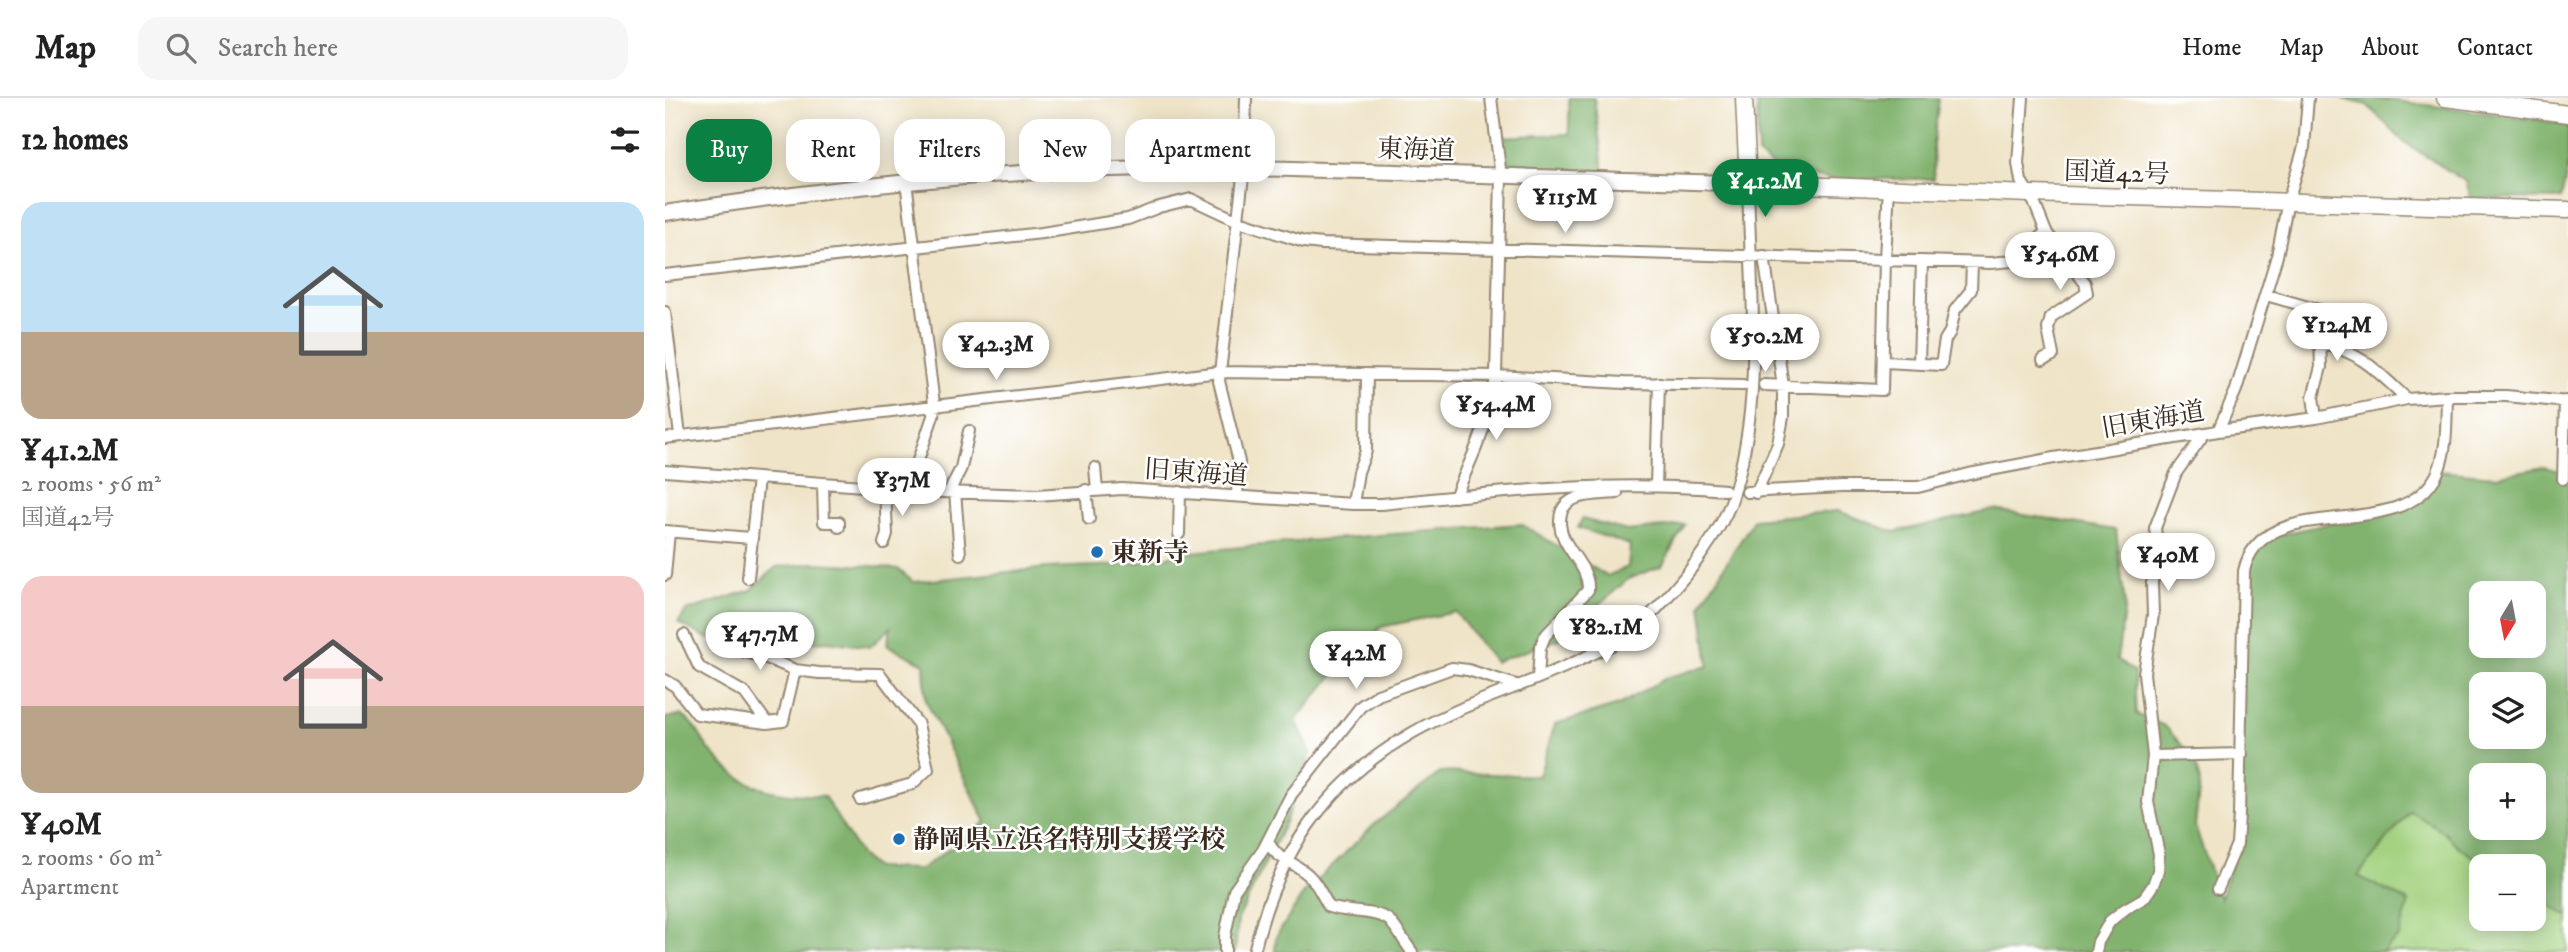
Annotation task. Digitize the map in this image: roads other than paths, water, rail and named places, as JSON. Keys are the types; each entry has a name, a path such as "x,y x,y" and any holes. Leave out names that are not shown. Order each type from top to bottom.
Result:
{"highway":[{"path":"1744,98 1748,183"},
{"path":"2445,98 2568,114"},
{"path":"2477,98 2568,108"},
{"name":"国道42号","path":"1748,183 2568,210"}],"main road":[{"name":"東海道","path":"1275,169 1748,183"},
{"name":"東海道","path":"1005,173 1125,170"},
{"name":"東海道","path":"665,213 751,199 897,182"}],"street":[{"path":"1245,119 1246,98"},
{"path":"1455,497 1484,430 1496,376 1501,177 1491,98"},
{"path":"2023,98 2018,163 2021,181 2030,194 2046,232 2085,283 2087,293 2051,317 2048,329 2053,355 2043,359"},
{"path":"2218,431 2236,390 2266,295 2304,146 2308,98"},
{"path":"906,182 935,404 908,489"},
{"path":"1237,496 1239,462 1222,399 1220,372 1242,182"},
{"path":"1254,952 1263,912 1300,834 1336,792 1376,756 1434,722 1620,640 1667,599 1702,554 1730,505 1742,465 1754,379 1748,183"},
{"path":"1765,385 1882,390 1889,187"},
{"path":"665,275 1042,233 1128,219 1191,199 1236,220 1304,242 1322,244 1885,258 1972,263 2012,261 2046,232"},
{"path":"1764,256 1783,386"},
{"path":"1919,364 1922,261"},
{"path":"1884,362 1941,365 1945,340 1950,332 1955,310 1971,290 1972,263"},
{"path":"2266,295 2319,310 2321,367 2313,397 2316,418"},
{"path":"665,312 680,436"},
{"path":"2321,343 2345,349 2363,359 2407,399"},
{"path":"665,438 1220,372 1496,376 1743,385"},
{"path":"1353,504 1358,472 1366,451 1367,374"},
{"path":"1656,485 1658,383"},
{"name":"旧東海道","path":"1783,386 1783,417 1778,444 1752,492 1841,487 1918,487 2044,460 2218,431 2316,418 2407,399 2506,396 2567,402"},
{"path":"2218,889 2237,844 2242,754 2244,570 2248,555 2262,539 2275,530 2387,511 2411,502 2435,478 2442,462 2446,443 2447,396"},
{"path":"2563,479 2567,402"},
{"path":"960,554 952,492 961,468 969,431"},
{"path":"2096,952 2098,942 2110,921 2144,898 2158,871 2159,854 2148,802 2153,756 2144,673 2153,615 2152,583 2158,549 2155,528 2176,473 2204,434"},
{"path":"1089,519 1095,468"},
{"name":"旧東海道","path":"665,471 952,492 1037,495 1091,490 1180,492 1353,504 1656,485 1725,490"},
{"path":"748,578 758,478"},
{"path":"823,484 824,522 839,522 839,527"},
{"path":"1538,678 1540,648 1545,636 1588,590 1589,580 1565,543 1560,525 1561,513 1565,504 1577,498 1618,493 1618,487"},
{"path":"884,543 887,534 885,488"},
{"path":"1179,534 1180,492"},
{"path":"665,575 667,531 751,538"},
{"path":"684,635 699,667 745,693 767,723"},
{"path":"735,649 795,670 880,674 918,724 927,769 912,784 860,799"},
{"path":"1225,952 1225,936 1234,891 1268,841 1291,795 1361,706 1378,695 1452,668 1468,670 1519,686"},
{"path":"665,680 675,686 697,714 767,723 783,721 795,670"},
{"path":"2153,756 2242,754"},
{"path":"1268,841 1274,852 1304,870 1329,907 1342,912 1376,914 1389,920 1412,952"}],"place":[{"name":"東新寺","path":"1097,552"},
{"name":"静岡県立浜名特別支援学校","path":"899,839"}]}
